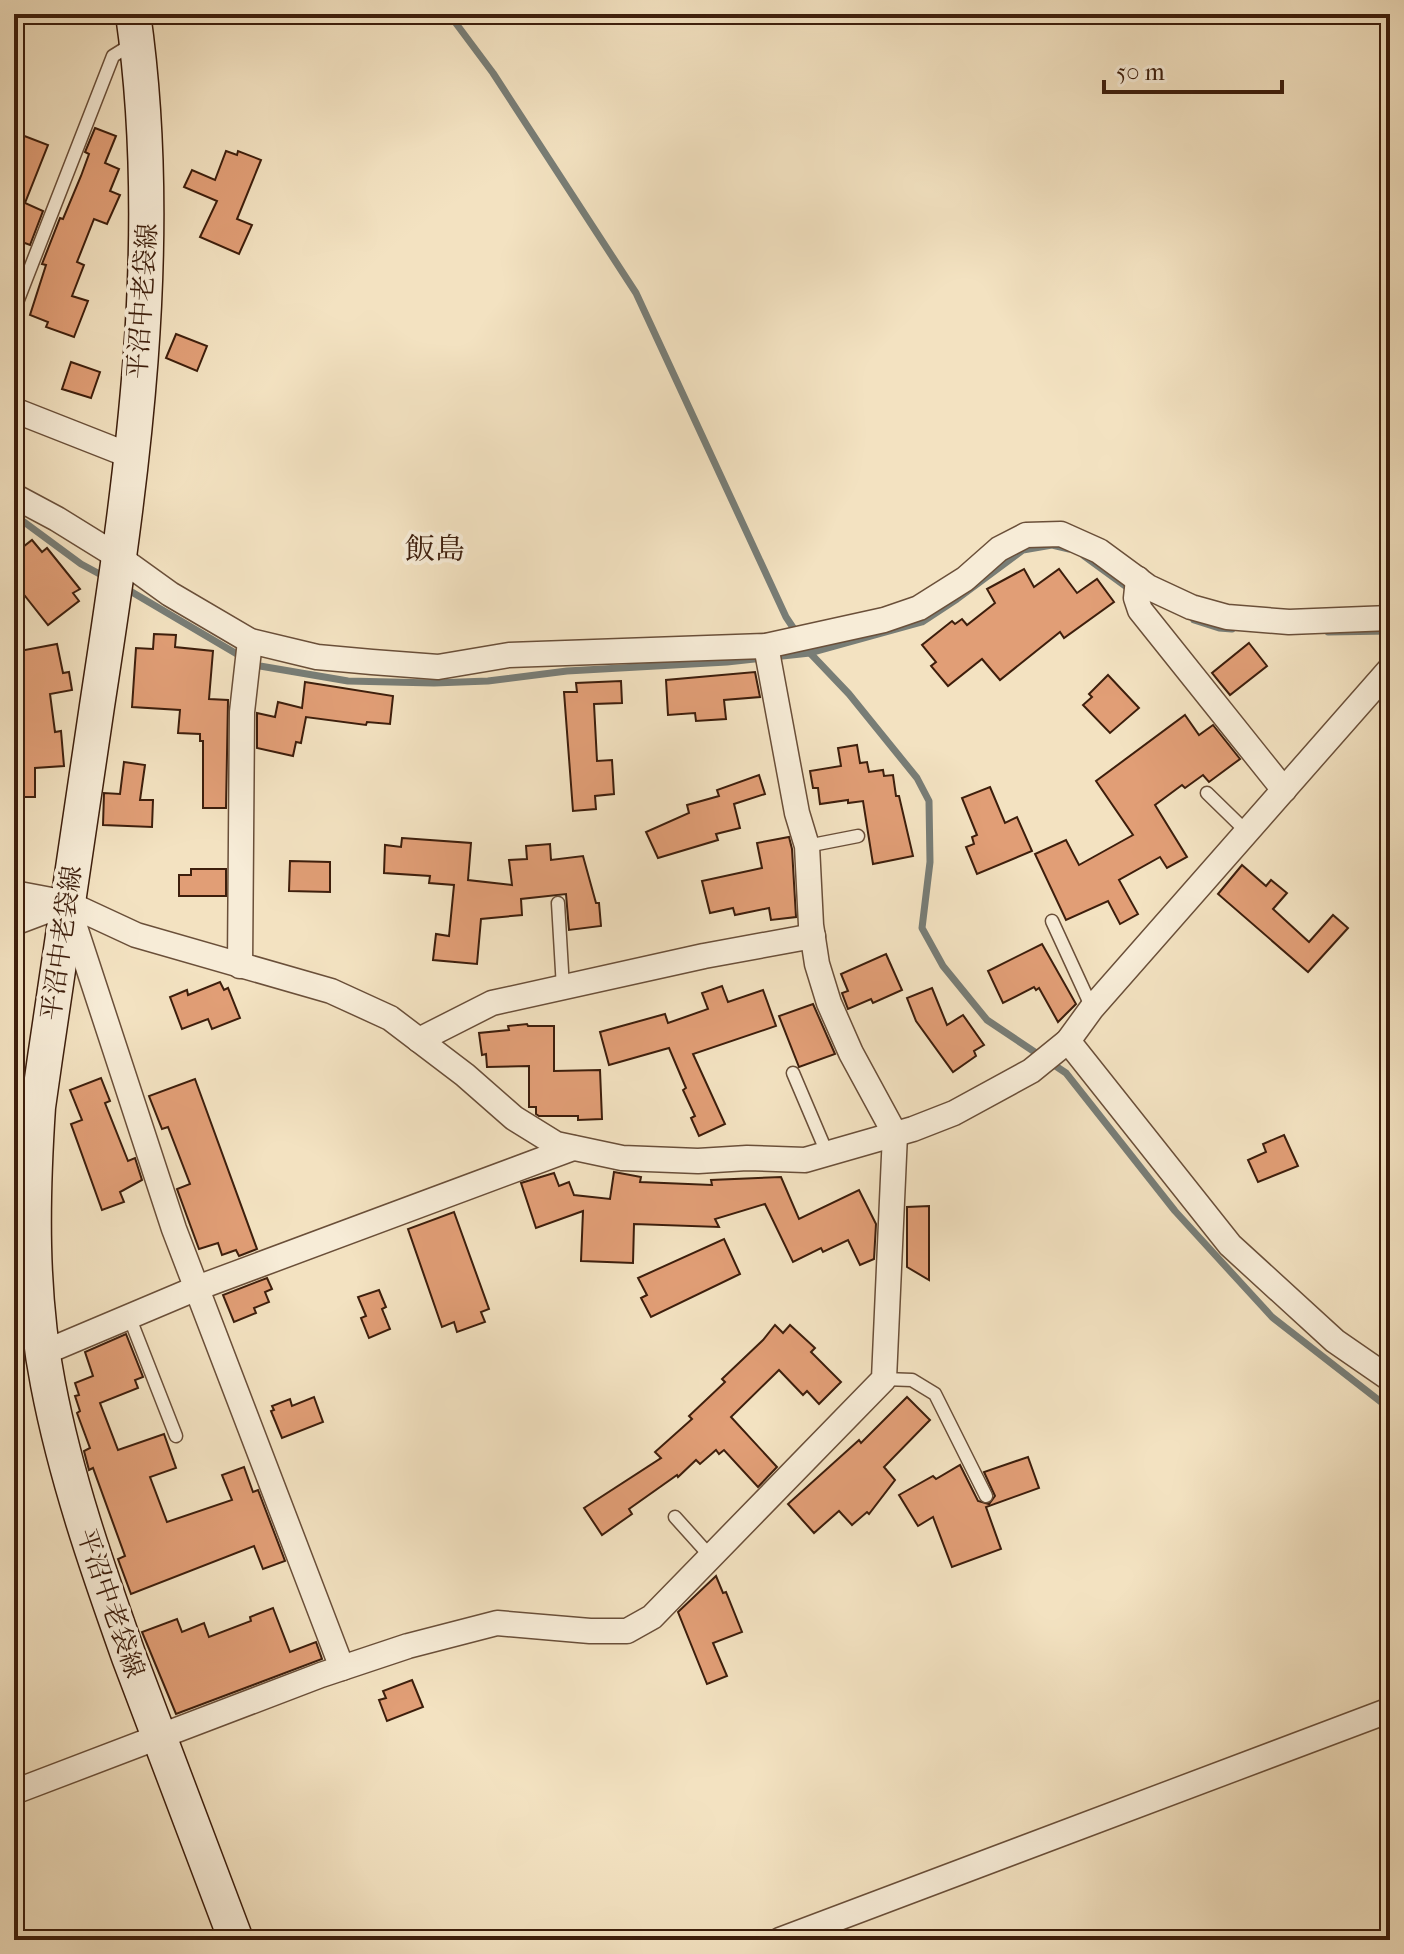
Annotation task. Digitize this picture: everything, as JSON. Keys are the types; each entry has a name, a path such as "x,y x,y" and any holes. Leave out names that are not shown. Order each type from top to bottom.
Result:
{"main road":[{"name":"平沼中老袋線","path":"135,28 148,193 145,284 131,456 120,558 38,1107 32,1190 43,1353 70,1480 92,1553 236,1940"}],"street":[{"path":"14,410 131,456"},
{"path":"14,496 120,558 170,594 250,641 317,657 438,667 509,655 766,646 884,620 919,608 965,579 999,549 1026,535 1061,534 1099,551 1148,587 1191,607 1227,617 1289,622 1390,618"},
{"path":"1138,579 1136,598 1140,610 1284,790"},
{"path":"240,966 242,712 250,641"},
{"path":"14,1792 408,1646 497,1623 627,1631 652,1617 884,1379 895,1134 851,1053 829,1003 817,964 807,846 797,813 766,646"},
{"path":"14,893 67,903 136,935 331,991 390,1018 465,1075 514,1118 556,1144 622,1158 805,1160 954,1113 1031,1071 1068,1041 1092,1008 1390,669"},
{"path":"14,923 67,903"},
{"path":"67,903 174,1229 342,1668"},
{"path":"419,1040 492,1003 704,956 813,936"},
{"path":"1068,1041 1230,1245 1335,1341 1390,1379"},
{"path":"43,1353 197,1288 573,1148"},
{"path":"780,1940 1390,1710"}],"lane":[{"path":"14,310 113,56 135,28"},
{"path":"1207,793 1247,832"},
{"path":"807,846 858,836"},
{"path":"558,903 563,988"},
{"path":"1052,921 1092,1008"},
{"path":"793,1073 827,1153"},
{"path":"129,1316 176,1436"},
{"path":"884,1379 912,1380 935,1394 986,1496"},
{"path":"675,1517 711,1557"}],"building":[{"path":"95,128 116,136 105,163 119,169 110,191 120,195 107,224 94,219 77,262 84,265 72,296 88,301 74,337 46,327 48,322 30,315 46,265 42,264 81,176 89,154 85,152"},
{"path":"14,132 48,145 25,203 43,211 30,245 14,239"},
{"path":"226,151 237,155 238,151 261,160 237,219 252,225 239,254 200,237 217,201 184,187 192,170 215,180"},
{"path":"176,334 207,346 197,371 166,358"},
{"path":"71,362 100,372 91,398 62,389"},
{"path":"32,540 42,552 47,548 80,589 73,593 79,601 48,625 14,582 14,554"},
{"path":"1024,569 1034,587 1059,569 1077,593 1097,579 1114,602 1064,638 1060,632 1000,680 982,659 948,686 931,666 936,662 922,645 952,621 955,624 962,619 967,625 995,603 987,589"},
{"path":"154,634 176,635 175,647 213,651 209,699 228,700 226,808 203,808 203,741 200,741 200,734 178,733 180,710 132,707 136,648 153,649"},
{"path":"1249,643 1267,666 1230,695 1212,673"},
{"path":"57,644 63,673 69,672 72,690 50,694 55,732 61,731 64,766 35,768 35,797 14,797 14,652"},
{"path":"755,672 760,697 724,700 726,719 696,721 695,713 668,715 666,680"},
{"path":"1108,675 1139,708 1110,733 1083,705 1092,697 1089,694"},
{"path":"621,681 622,703 594,704 597,761 612,760 614,794 595,796 596,809 573,811 564,692 577,692 576,683"},
{"path":"305,682 393,696 390,724 367,722 366,725 306,717 301,743 296,742 293,756 257,748 257,713 275,717 278,702 302,708"},
{"path":"1185,715 1199,735 1213,725 1240,759 1209,782 1203,775 1185,788 1182,785 1155,805 1187,857 1167,868 1160,857 1119,880 1138,914 1120,924 1108,901 1066,920 1035,854 1066,840 1079,865 1133,835 1096,781"},
{"path":"857,745 860,763 867,762 869,772 883,770 884,776 893,775 913,856 873,864 863,801 820,804 818,788 813,788 810,771 841,766 838,748"},
{"path":"124,762 145,765 140,800 153,800 152,827 103,825 104,793 120,794"},
{"path":"759,775 765,794 734,804 740,828 716,834 718,840 658,858 646,832 689,813 687,805 719,796 717,790"},
{"path":"990,787 1005,823 1017,817 1032,851 977,874 966,847 974,844 972,837 977,835 962,798"},
{"path":"789,837 796,917 771,920 769,908 735,915 733,908 710,913 702,881 762,868 757,843"},
{"path":"402,838 471,843 468,880 512,885 509,860 527,859 526,846 550,844 551,860 583,856 596,903 599,903 601,926 569,930 566,894 521,899 522,915 481,919 477,964 433,960 436,934 449,936 454,885 429,883 430,876 384,873 385,845 401,847"},
{"path":"290,861 330,862 330,892 289,891"},
{"path":"1242,865 1266,886 1271,880 1287,893 1273,909 1309,942 1333,915 1348,928 1308,972 1218,894"},
{"path":"191,869 226,869 226,896 179,896 179,875 191,875"},
{"path":"1042,944 1076,1004 1058,1022 1039,988 1036,990 1034,987 1003,1003 988,971"},
{"path":"886,954 902,990 873,1003 871,999 848,1009 842,993 848,991 841,974"},
{"path":"220,982 224,990 228,988 240,1018 212,1029 208,1019 182,1029 170,997 187,990 188,995"},
{"path":"722,986 728,1002 763,990 776,1026 693,1054 725,1124 699,1136 691,1118 695,1116 683,1090 686,1088 669,1048 609,1065 600,1032 665,1014 668,1023 708,1009 702,993"},
{"path":"932,988 947,1025 963,1015 984,1045 974,1051 976,1056 953,1072 916,1021 907,998"},
{"path":"813,1004 835,1054 799,1067 779,1016"},
{"path":"508,1026 554,1026 554,1071 600,1070 602,1119 539,1116 536,1107 529,1107 529,1066 487,1067 479,1033 509,1030"},
{"path":"101,1078 110,1101 105,1103 128,1161 135,1158 142,1180 120,1192 124,1202 102,1210 71,1124 82,1120 70,1090"},
{"path":"195,1079 257,1249 239,1256 236,1250 222,1255 218,1243 199,1249 177,1189 190,1184 168,1127 162,1129 149,1096"},
{"path":"1284,1135 1298,1166 1258,1182 1248,1160 1266,1152 1263,1144"},
{"path":"614,1172 641,1177 640,1182 712,1185 711,1180 781,1177 799,1219 859,1190 876,1224 874,1259 860,1265 848,1240 823,1252 821,1248 793,1262 765,1204 715,1219 719,1227 634,1224 633,1263 581,1261 583,1211 536,1228 521,1183 554,1173 559,1186 569,1182 574,1195 610,1199"},
{"path":"929,1206 929,1280 907,1267 907,1207"},
{"path":"454,1212 489,1309 481,1312 485,1322 457,1332 454,1322 442,1327 408,1229"},
{"path":"724,1239 740,1274 651,1317 641,1298 647,1295 638,1278"},
{"path":"267,1278 272,1289 265,1292 269,1302 254,1308 256,1313 234,1322 223,1295"},
{"path":"379,1290 390,1329 369,1338 361,1318 366,1316 358,1297"},
{"path":"775,1325 783,1333 790,1325 815,1348 811,1352 841,1382 819,1404 807,1391 803,1395 779,1370 731,1417 777,1467 758,1487 724,1450 719,1454 716,1450 700,1464 696,1460 678,1477 629,1509 632,1514 602,1535 584,1508 661,1458 655,1452 692,1419 689,1416 725,1382 722,1379"},
{"path":"126,1334 143,1377 135,1380 138,1388 100,1403 118,1450 164,1434 176,1468 150,1477 167,1522 232,1500 222,1475 244,1467 253,1492 258,1490 285,1561 263,1569 254,1546 131,1594 118,1559 125,1556 93,1468 89,1470 84,1451 90,1448 77,1413 80,1411 75,1396 79,1395 75,1383 93,1376 85,1352"},
{"path":"314,1397 323,1422 282,1438 271,1411 274,1410 272,1406 290,1399 292,1406"},
{"path":"907,1397 930,1420 884,1467 895,1480 869,1514 867,1512 852,1525 839,1511 814,1533 788,1504 859,1440 861,1443"},
{"path":"1028,1457 1039,1488 986,1507 1001,1549 952,1567 933,1517 918,1526 899,1495 960,1465 978,1501 989,1504 995,1496 984,1472"},
{"path":"716,1576 742,1632 713,1643 727,1676 707,1684 678,1612"},
{"path":"273,1608 290,1652 316,1642 322,1659 176,1714 142,1632 177,1619 182,1632 204,1623 209,1637 251,1621 250,1617"},
{"path":"412,1680 423,1707 387,1721 379,1700 386,1698 383,1691"}],"waterway":[{"path":"449,14 493,73 636,293 786,617 810,653 849,694 917,778 929,801 930,862 922,928 943,966 987,1020 1066,1073 1175,1211 1272,1317 1390,1409"},
{"path":"14,518 107,578"},
{"path":"253,663 348,681 434,683 810,653 922,622 1023,550 1052,545 1069,549"},
{"path":"1084,556 1132,591"},
{"path":"125,588 242,657"},
{"path":"1194,620 1232,629"},
{"path":"1328,632 1390,631"}],"district":[{"name":"飯島","path":"435,549"}]}
